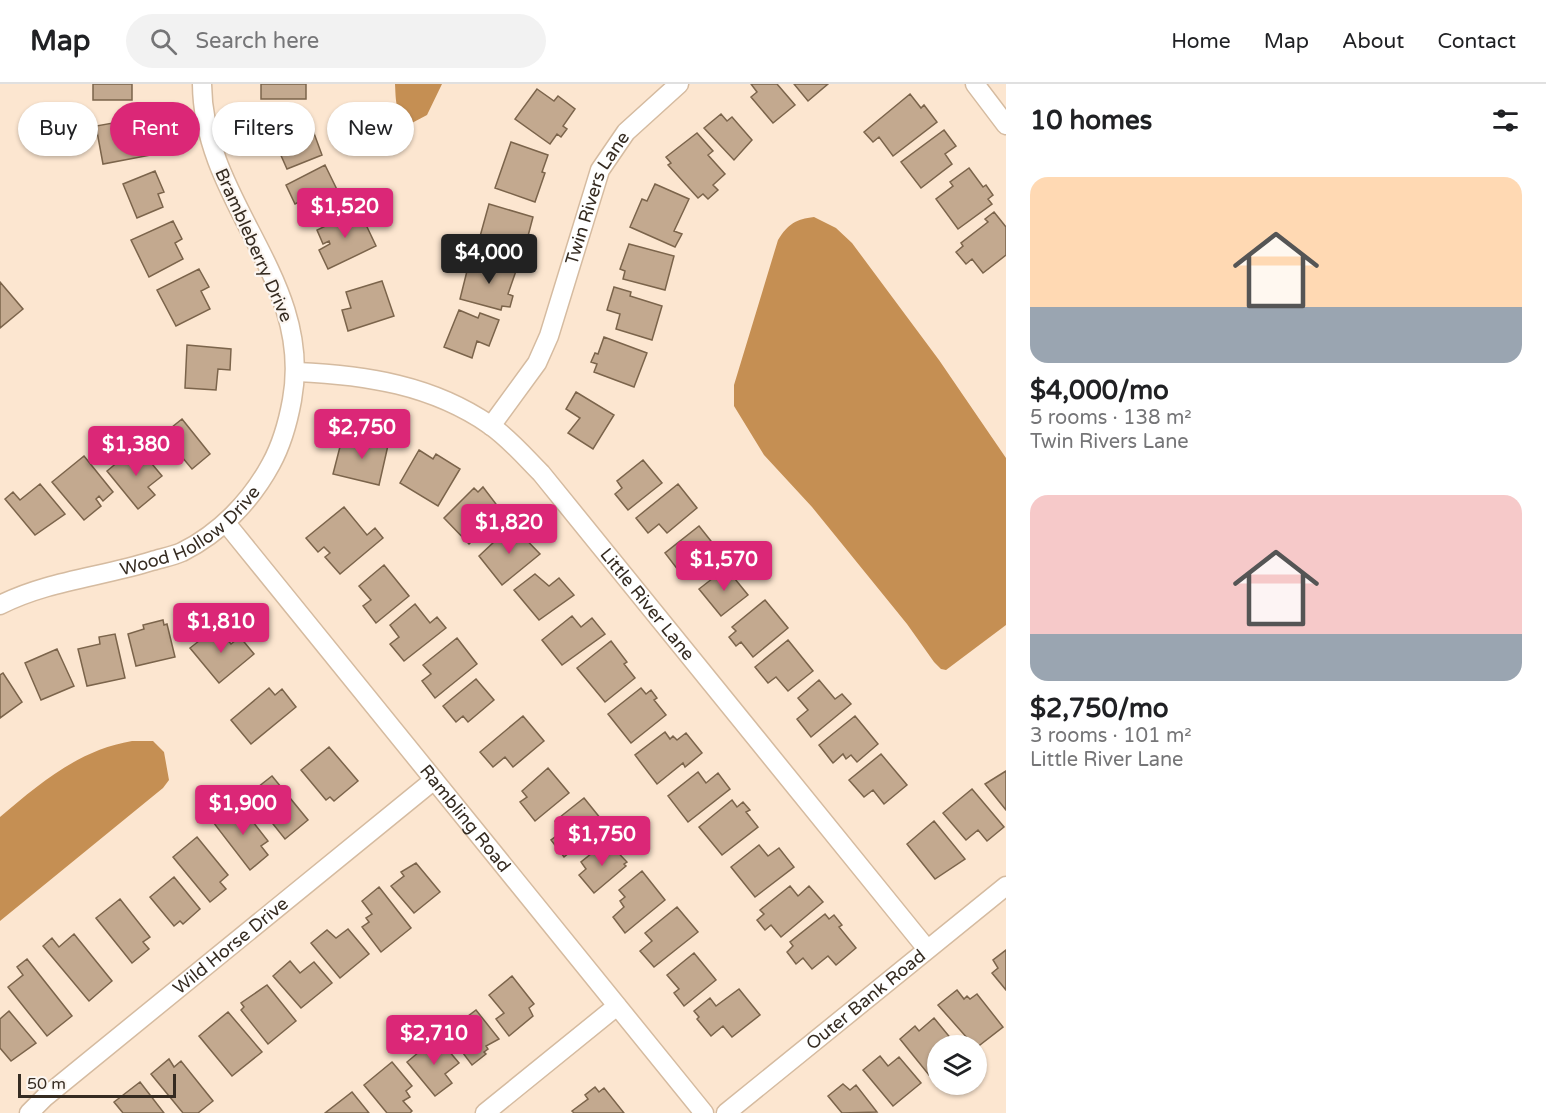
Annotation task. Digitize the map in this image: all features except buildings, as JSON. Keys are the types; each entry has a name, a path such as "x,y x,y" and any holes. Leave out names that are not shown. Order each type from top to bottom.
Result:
{"street":[{"name":"Brambleberry Drive","path":"202,84 204,114 211,146 222,179 286,306 293,331 297,372"},
{"name":"Twin Rivers Lane","path":"491,426 537,363 549,336 600,170 626,132 679,84"},
{"path":"975,84 1006,125"},
{"name":"Little River Lane","path":"297,372 371,377 404,385 433,394 491,426 541,473 927,949"},
{"name":"Wood Hollow Drive","path":"0,605 40,588 133,567 182,552 226,523 260,484 278,452 289,415 297,372"},
{"name":"Rambling Road","path":"226,523 704,1113"},
{"name":"Wild Horse Drive","path":"29,1113 45,1097 434,780"},
{"name":"Outer Bank Road","path":"726,1113 1006,886"},
{"path":"485,1113 617,1006"}],"shaded area":[{"path":"395,84 442,84 427,115 414,122 414,102 396,102"},
{"path":"814,217 836,228 852,243 939,360 1006,458 1006,625 946,670 941,669 934,662 907,624 812,507 764,455 734,406 734,385 778,240 793,223"},
{"path":"132,741 153,741 164,752 169,780 163,788 0,921 0,817 45,780 77,760 113,745"}]}
